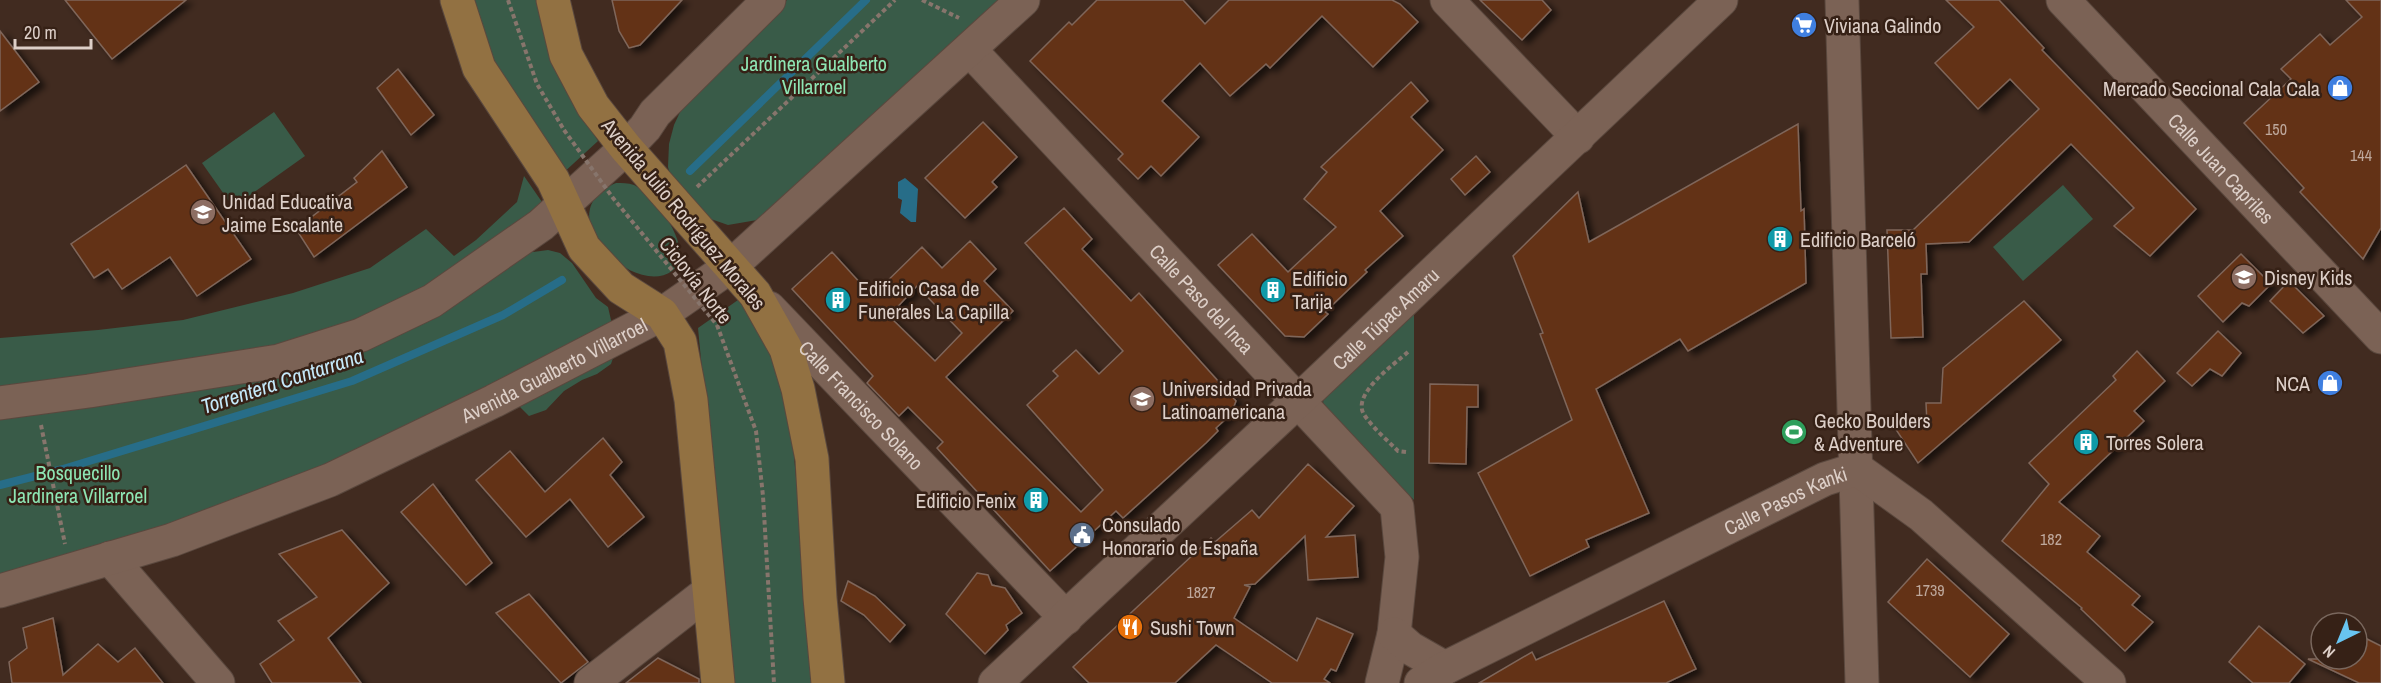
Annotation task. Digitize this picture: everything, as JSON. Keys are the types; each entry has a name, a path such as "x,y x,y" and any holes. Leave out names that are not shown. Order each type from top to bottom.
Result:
{"main road":[{"path":"457,0 479,68 553,180 566,204 584,248 597,265 621,288 662,314 680,342 691,400 718,683"},
{"name":"Avenida Julio Rodríguez Morales","path":"553,0 566,55 593,106 626,148 755,294 786,350 798,389 812,459 820,598 828,683"}],"street":[{"path":"0,403 279,361 362,335 432,301 541,225 566,204 626,148 645,128 655,113 770,0"},
{"name":"Avenida Gualberto Villarroel","path":"0,591 172,540 330,480 494,401 662,314 731,266 969,36 1023,0"},
{"path":"1447,0 1578,137"},
{"name":"Calle Túpac Amaru","path":"995,683 1298,401 1721,0"},
{"path":"1842,0 1862,683"},
{"name":"Calle Juan Capriles","path":"2063,0 2381,337"},
{"name":"Calle Paso del Inca","path":"969,36 1298,401 1397,507 1402,557 1394,634 1382,683"},
{"name":"Calle Francisco Solano","path":"755,294 1066,618"},
{"name":"Calle Pasos Kanki","path":"1433,676 1825,479 1857,469 1921,514 2109,683"},
{"path":"110,558 218,683"},
{"path":"591,683 708,592"},
{"path":"1394,634 1410,648 1433,676"}],"path":[{"name":"Ciclovía Norte","path":"508,0 537,84 564,130 613,198 717,325 756,431 763,495 774,681"},
{"path":"689,195 895,0"},
{"path":"922,0 969,36"},
{"path":"1406,452 1398,451 1364,415 1361,406 1362,396 1368,388 1409,351"},
{"path":"40,418 67,555"}],"green space":[{"path":"473,0 542,0 578,109 598,141 561,175 488,52"},
{"name":"Jardinera Gualberto Villarroel","path":"787,0 1001,0 763,219 728,225 708,218 673,185 668,167 669,144 674,125 687,97"},
{"path":"274,112 305,156 233,207 202,163"},
{"name":"Bosquecillo Jardinera Villarroel","path":"524,176 542,202 524,217 533,252 548,250 560,253 572,263 596,298 608,307 617,346 611,364 564,391 546,410 529,416 520,407 492,396 329,471 0,582 0,416 257,376 437,284 370,315 268,348 0,388 0,338 183,320 293,293 370,268 426,229 454,256 476,240 517,202"},
{"path":"616,183 634,185 662,211 677,238 680,251 679,262 672,271 655,276 637,273 618,263 603,248 592,231 589,213 596,196"},
{"path":"2063,185 2093,219 2023,281 1993,247"},
{"path":"738,300 758,319 778,361 790,413 815,683 732,683 698,328"},
{"path":"1414,307 1414,500 1327,411 1323,402 1327,391"}],"water":[{"path":"905,178 918,189 916,222 911,222 900,213 902,200 898,198 898,182"}],"building":[{"path":"65,0 186,0 112,59"},
{"path":"612,0 682,0 640,45 629,48 619,31"},
{"path":"1097,0 1183,0 1205,24 1229,0 1392,0 1400,4 1418,22 1373,67 1322,16 1270,68 1266,64 1230,96 1200,63 1162,101 1199,137 1161,176 1151,166 1138,179 1118,159 1123,154 1030,61 1069,22 1072,25"},
{"path":"1480,0 1542,0 1551,10 1522,40"},
{"path":"1946,0 1999,0 2044,48 2042,50 2196,209 2150,256 2114,226 2134,208 2071,144 1969,242 1926,244 1927,274 1921,274 1923,337 1891,338 1887,230 1913,230 2039,109 2010,79 1978,109 1935,63 1974,27"},
{"path":"2346,0 2381,0 2381,228 2363,259 2300,192 2304,188 2244,123 2291,79 2281,69 2320,34 2330,45 2362,17"},
{"path":"0,31 39,82 0,111"},
{"path":"398,69 434,115 411,135 377,88"},
{"path":"1411,82 1428,101 1411,117 1443,150 1380,211 1403,236 1365,270 1367,272 1325,312 1328,314 1304,337 1285,336 1218,265 1252,234 1288,272 1336,227 1304,199 1327,172 1321,167"},
{"path":"983,122 1017,157 992,182 997,187 965,218 925,178"},
{"path":"1798,124 1806,283 1688,351 1680,339 1596,389 1649,513 1586,540 1589,547 1530,576 1478,473 1572,420 1540,334 1543,333 1513,256 1578,192 1589,242"},
{"path":"382,151 407,187 314,257 296,229 357,182 354,178"},
{"path":"1476,156 1490,172 1465,195 1451,179"},
{"path":"186,165 251,259 197,296 170,257 122,289 108,269 94,278 71,244"},
{"path":"1064,208 1092,239 1082,249 1131,301 1139,293 1236,401 1231,414 1216,428 1218,431 1206,443 1123,518 1116,511 1050,571 937,448 943,442 908,407 899,416 867,383 873,376 792,289 832,252 872,296 922,247 942,268 970,241 996,269 984,281 1013,311 946,377 1081,512 1103,490 1027,405 1058,376 1053,371 1076,350 1099,374 1123,351 1025,243","holes":["917,286 962,333 935,361 889,316"]},
{"name":"Disney Kids","path":"2241,254 2271,284 2249,306 2242,303 2223,322 2198,296"},
{"path":"2289,281 2324,316 2303,333 2270,301"},
{"path":"2024,301 2061,340 1918,463 1893,425 1927,423 1926,403 1941,403 1943,368"},
{"path":"2218,331 2241,353 2222,376 2210,369 2192,386 2177,373"},
{"path":"2137,351 2165,381 2134,411 2144,421 2059,502 2100,536 2087,552 2140,596 2132,605 2153,622 2125,651 2082,608 2002,541 2049,484 2029,463 2116,380 2113,376"},
{"path":"1430,384 1478,385 1478,407 1467,407 1466,464 1429,463"},
{"path":"603,438 622,462 610,475 644,517 608,547 570,499 526,537 476,480 510,451 545,492"},
{"path":"1308,464 1354,506 1326,537 1355,535 1358,577 1308,580 1305,536 1255,584 1244,585 1250,587 1234,618 1297,661 1317,618 1353,634 1336,671 1331,669 1324,679 1330,683 1272,683 1216,645 1175,683 1089,683 1073,667 1211,538 1215,542 1252,510 1259,518"},
{"path":"433,484 492,563 466,585 401,512"},
{"path":"342,530 389,583 328,638 361,683 272,683 260,664 294,640 278,621 317,597 279,554"},
{"path":"1927,559 2009,634 1970,677 1888,602"},
{"path":"977,573 988,575 992,585 1005,588 1022,613 1006,625 1008,630 985,654 946,614"},
{"path":"848,581 875,596 905,625 890,642 864,615 841,601"},
{"path":"529,594 588,662 561,683 496,613"},
{"path":"1664,601 1696,669 1666,683 1479,683 1532,652 1536,660"},
{"path":"53,618 63,675 98,644 118,662 135,648 163,683 12,683 9,662 27,648 23,628"},
{"path":"2259,626 2305,664 2289,683 2253,683 2229,662"},
{"path":"2369,640 2381,646 2381,683 2359,683 2334,671 2369,671"},
{"path":"658,658 699,679 699,683 626,683"}],"waterway":[{"name":"Torrentera Cantarrana","path":"690,171 866,0"},
{"name":"Torrentera Cantarrana","path":"0,485 63,469 352,381 503,315 562,280"}],"place":[{"name":"Viviana Galindo","path":"1804,25"},
{"name":"Mercado Seccional Cala Cala","path":"2340,88"},
{"name":"Unidad Educativa Jaime Escalante","path":"203,212"},
{"name":"Edificio Barceló","path":"1780,239"},
{"name":"Disney Kids","path":"2244,277"},
{"name":"Edificio Tarija","path":"1273,290"},
{"name":"Edificio Casa de Funerales La Capilla","path":"838,300"},
{"name":"NCA","path":"2330,383"},
{"name":"Universidad Privada Latinoamericana","path":"1142,399"},
{"name":"Gecko Boulders & Adventure","path":"1794,432"},
{"name":"Torres Solera","path":"2086,442"},
{"name":"Edificio Fenix","path":"1036,500"},
{"name":"Consulado Honorario de España","path":"1082,535"},
{"name":"Sushi Town","path":"1130,627"}]}
